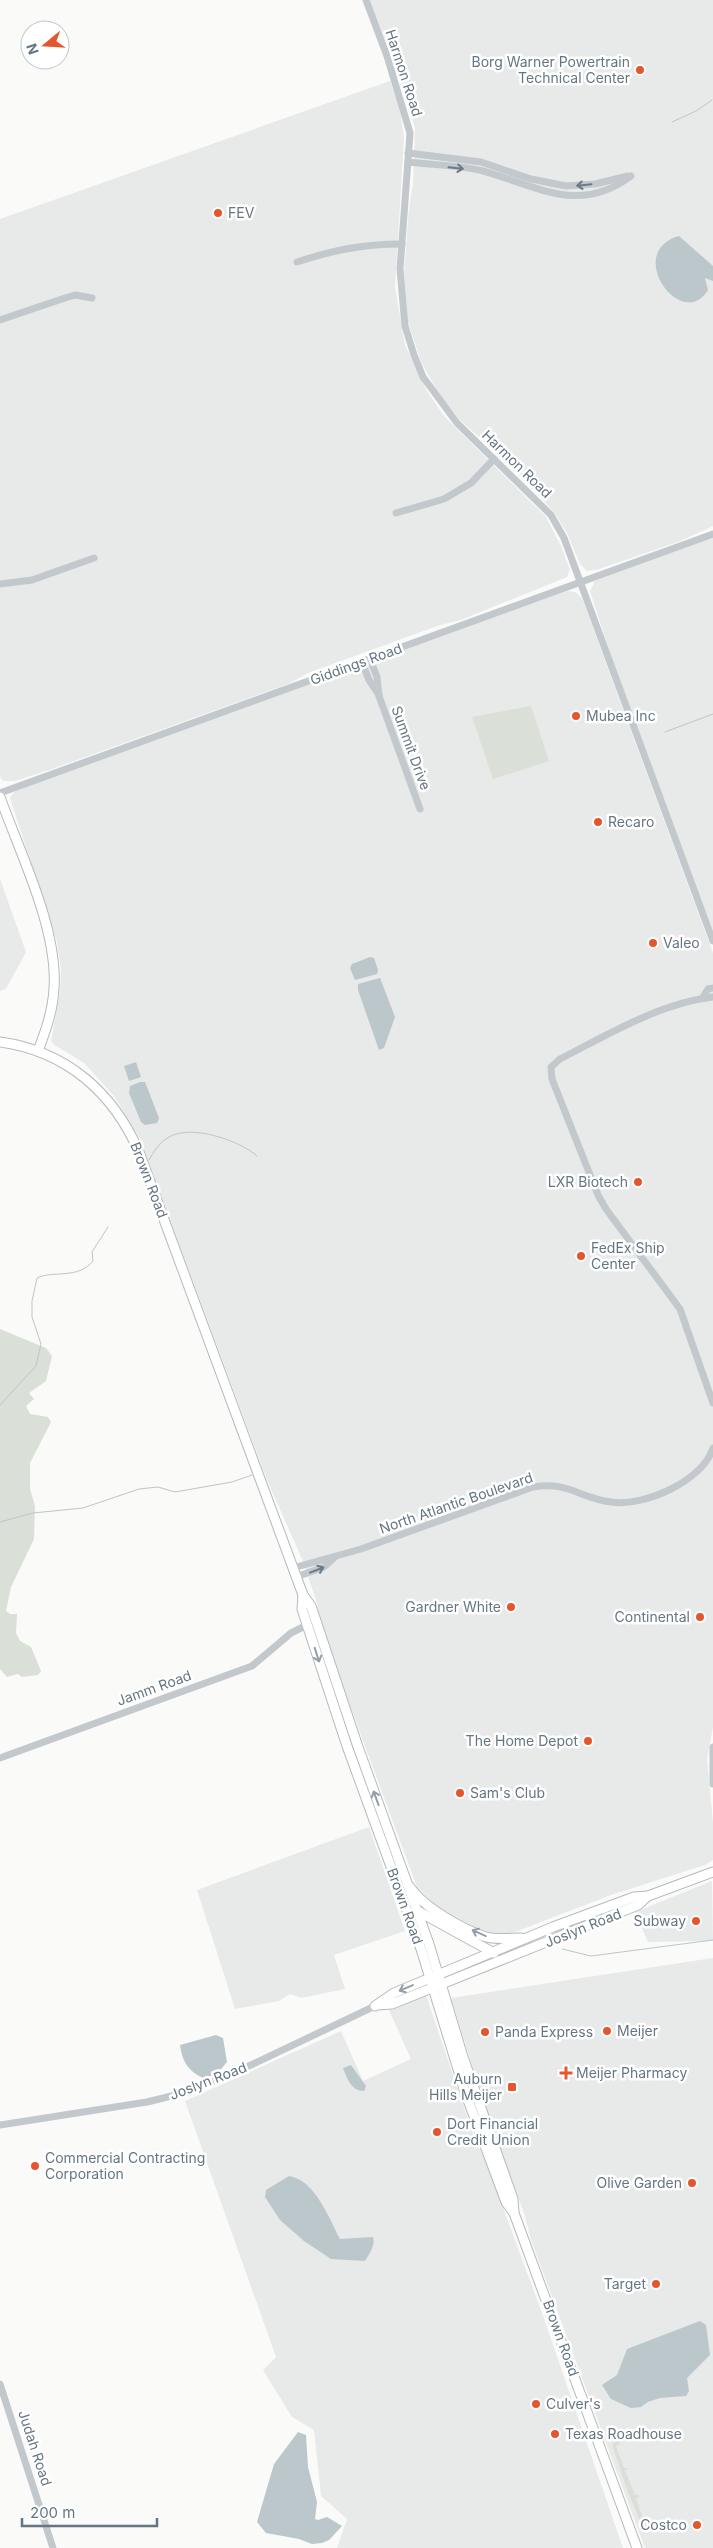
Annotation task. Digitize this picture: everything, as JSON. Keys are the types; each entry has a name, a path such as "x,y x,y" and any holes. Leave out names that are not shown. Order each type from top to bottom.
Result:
{"main road":[{"path":"0,795 45,920 53,951 53,1000 38,1051 0,1042"},
{"name":"Brown Road","path":"38,1051 67,1065 93,1084 116,1110 132,1136 303,1595 311,1606 369,1779 416,1910 437,1987 500,2162 512,2199 514,2213 638,2548"},
{"name":"Brown Road","path":"303,1595 302,1609 339,1721 401,1896 434,1976"},
{"path":"307,1625 317,1624"},
{"path":"339,1721 347,1734 362,1777 369,1779"},
{"name":"Joslyn Road","path":"375,2006 394,1993 526,1938 634,1897 648,1896 713,1872"},
{"path":"406,1881 412,1891 430,1907 475,1932 491,1938 526,1938"},
{"path":"401,1896 416,1910 492,1952 513,1956"},
{"name":"Joslyn Road","path":"375,2006 392,2004 437,1987 638,1905 648,1896"},
{"name":"Brown Road","path":"437,1987 446,2036 471,2110 506,2202 514,2213"},
{"path":"446,2036 454,2048 472,2100 480,2106 471,2110"},
{"path":"471,2110 477,2114 486,2141 500,2162"}],"street":[{"name":"Harmon Road","path":"366,0 387,56 410,133 400,269 405,326 423,377 457,424 551,515 564,538 713,941"},
{"path":"408,153 488,163 531,179 566,186 596,184 631,176 616,187 601,192 570,196 545,192 482,171 408,162"},
{"path":"297,262 340,248 369,244 402,244"},
{"path":"0,320 75,295 92,298"},
{"path":"396,513 444,499 470,482 494,459"},
{"name":"Giddings Road","path":"0,795 713,534"},
{"path":"0,584 15,584 32,580 94,558"},
{"name":"Summit Drive","path":"370,659 377,677 379,696"},
{"name":"Summit Drive","path":"362,662 369,680 379,696 420,809"},
{"path":"703,997 708,990 713,988"},
{"path":"713,997 703,997 648,1016 576,1051 551,1067 551,1073 598,1195 611,1218 680,1309 713,1403"},
{"name":"North Atlantic Boulevard","path":"295,1573 324,1567 334,1558 533,1487 560,1485 599,1500 613,1503 641,1500 683,1484 693,1477 704,1467 713,1448"},
{"name":"Jamm Road","path":"0,1758 252,1666 291,1633 307,1625"},
{"path":"713,1747 713,1784"},
{"name":"Joslyn Road","path":"0,2126 147,2102 188,2092 375,2006"},
{"name":"Judah Road","path":"0,2384 53,2548"}],"shaded area":[{"path":"369,0 713,0 713,526 678,542 596,570 587,571 580,564 567,533 554,512 510,465 460,420 439,394 421,362 408,322 404,273 409,208 413,184 415,128 394,61"},
{"path":"390,81 400,110 404,138 395,287 405,345 427,391 444,416 546,517 561,546 570,570 567,577 461,620 440,625 308,673 288,684 52,769 15,781 3,781 0,777 0,219"},
{"path":"679,236 713,266 713,281 705,278 708,290 697,301 685,302 673,296 663,285 657,271 656,257 663,245"},
{"path":"713,537 713,931 612,659 590,591 595,581"},
{"path":"568,591 575,592 582,598 713,953 713,1727 707,1759 713,1823 713,1860 705,1865 611,1895 515,1932 499,1935 473,1927 436,1906 417,1887 320,1624 317,1603 302,1559 267,1480 140,1139 114,1096 84,1063 51,1041 60,992 61,969 57,942 10,798 14,792 36,783 485,619"},
{"path":"531,706 549,761 493,779 472,717"},
{"path":"0,879 26,952 6,989 0,991"},
{"path":"370,957 374,958 378,970 377,974 355,980 350,968 352,964"},
{"path":"380,978 395,1017 384,1048 379,1050 358,990 358,984"},
{"path":"136,1062 141,1077 129,1081 124,1066"},
{"path":"145,1082 159,1118 157,1123 145,1125 141,1122 129,1093 130,1086"},
{"path":"0,1329 46,1348 52,1356 46,1381 29,1393 34,1399 26,1406 30,1414 48,1417 51,1422 30,1463 30,1489 35,1506 34,1539 11,1587 6,1611 10,1614 17,1614 16,1633 20,1641 31,1647 41,1671 38,1675 22,1677 18,1674 7,1677 0,1669"},
{"path":"369,1827 405,1931 334,1955 345,1989 301,1998 290,1994 279,2001 235,2009 197,1890"},
{"path":"712,1881 713,1941 648,1942 635,1912"},
{"path":"713,1958 713,2548 645,2548 531,2240 525,2216 487,2114 451,1998"},
{"path":"426,1995 472,2131 489,2170 541,2310 623,2548 337,2548 347,2519 321,2496 314,2430 292,2417 263,2370 276,2357 185,2101 341,2031 363,2081 411,2059 389,2010"},
{"path":"216,2035 223,2038 227,2062 217,2074 203,2078 193,2072 187,2065 182,2056 180,2045"},
{"path":"351,2065 366,2086 364,2091 356,2089 348,2080 343,2068"},
{"path":"289,2176 298,2179 314,2192 340,2239 373,2237 373,2246 365,2261 331,2259 304,2241 280,2220 265,2197 266,2190"},
{"path":"700,2321 706,2325 710,2355 687,2378 689,2391 686,2396 660,2398 648,2402 641,2407 631,2408 611,2399 602,2385 617,2375 627,2349"},
{"path":"298,2432 306,2435 308,2467 317,2502 315,2519 327,2517 342,2526 329,2540 322,2543 312,2544 299,2539 266,2533 257,2522 274,2464"},
{"path":"619,2440 620,2444 616,2446 624,2468 629,2468 625,2470 635,2495 639,2497 636,2498 645,2525 660,2522 643,2527 627,2490 612,2444"}],"waterway":[{"path":"672,122 696,111 712,100"},
{"path":"665,732 713,714"},
{"path":"149,1160 166,1139 178,1133 190,1132 202,1133 239,1144 257,1156"},
{"path":"0,1405 36,1366 41,1344 32,1317 32,1301 37,1278 72,1273 87,1267 93,1261 92,1252 108,1227"},
{"path":"0,1522 33,1513 83,1508 139,1489 158,1487 175,1492 232,1482 252,1475"},
{"path":"562,1949 591,1956 713,1940"}],"place":[{"name":"Borg Warner Powertrain Technical Center","path":"640,70"},
{"name":"FEV","path":"218,213"},
{"name":"Mubea Inc","path":"576,716"},
{"name":"Recaro","path":"598,822"},
{"name":"Valeo","path":"653,943"},
{"name":"LXR Biotech","path":"638,1182"},
{"name":"FedEx Ship Center","path":"581,1256"},
{"name":"Gardner White","path":"511,1607"},
{"name":"Continental","path":"700,1617"},
{"name":"The Home Depot","path":"588,1741"},
{"name":"Sam's Club","path":"460,1793"},
{"name":"Subway","path":"696,1921"},
{"name":"Meijer","path":"607,2031"},
{"name":"Panda Express","path":"485,2032"},
{"name":"Meijer Pharmacy","path":"566,2073"},
{"name":"Auburn Hills Meijer","path":"512,2087"},
{"name":"Dort Financial Credit Union","path":"437,2132"},
{"name":"Commercial Contracting Corporation","path":"35,2166"},
{"name":"Olive Garden","path":"692,2183"},
{"name":"Target","path":"656,2284"},
{"name":"Culver's","path":"536,2404"},
{"name":"Texas Roadhouse","path":"555,2434"},
{"name":"Costco","path":"697,2525"}]}
